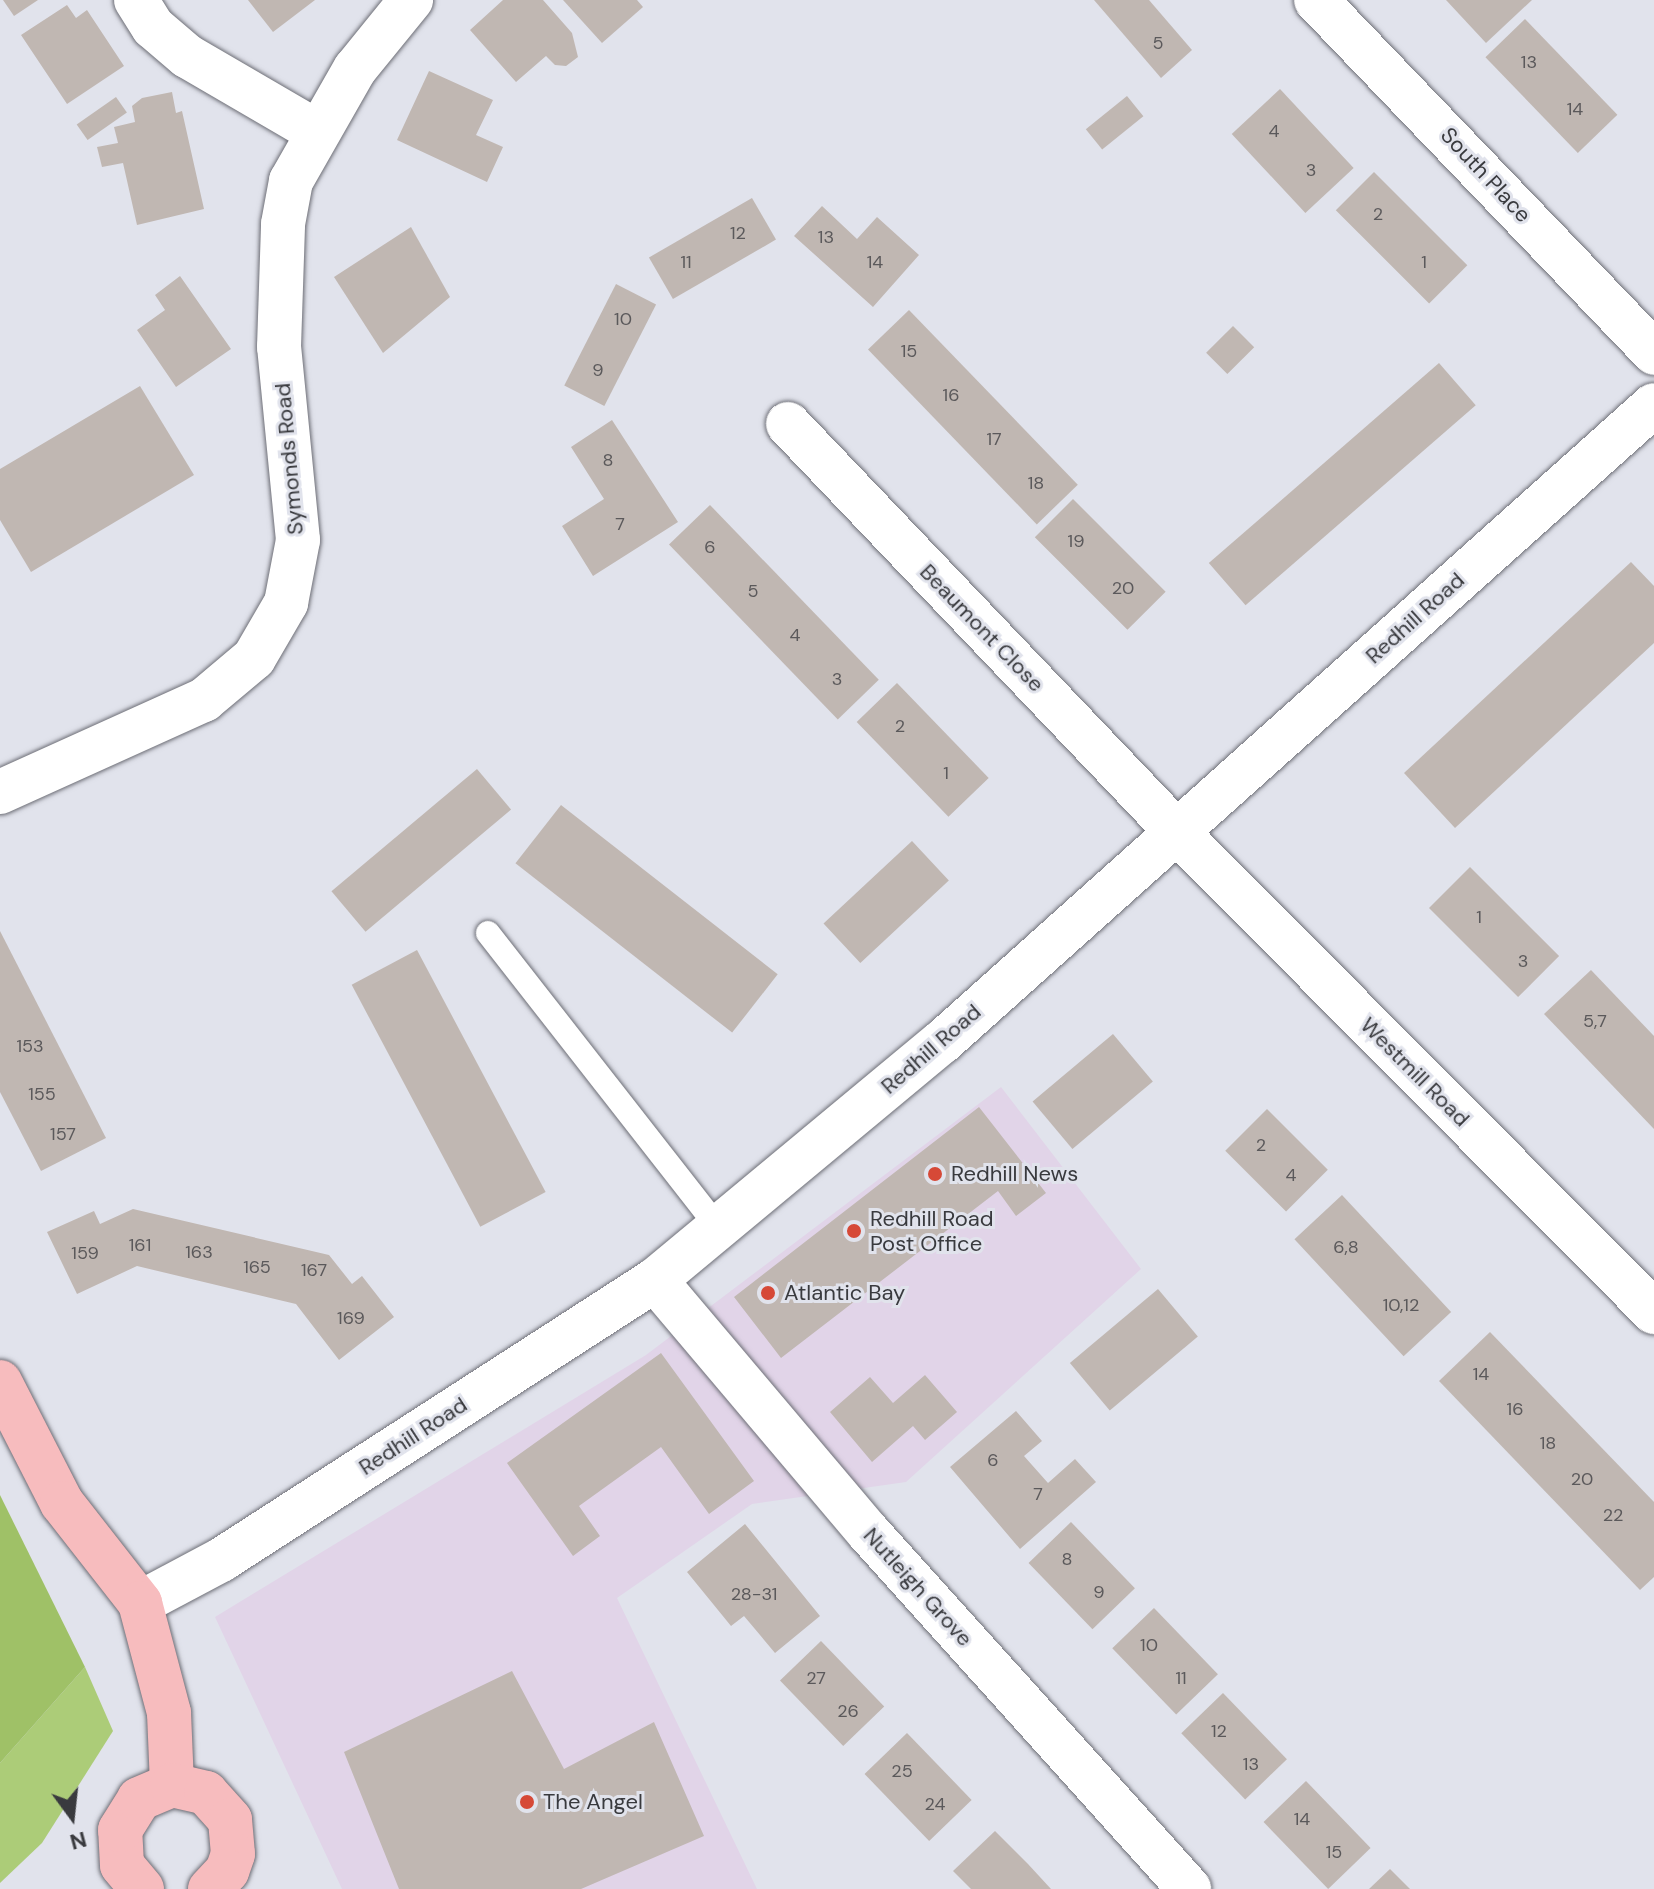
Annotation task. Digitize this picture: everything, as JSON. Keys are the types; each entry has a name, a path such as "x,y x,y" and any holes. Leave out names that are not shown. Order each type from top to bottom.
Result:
{"main road":[{"path":"0,1382 62,1503 140,1603 169,1713 172,1785"},
{"path":"142,1889 122,1865 120,1830 139,1799 172,1785 206,1793 230,1820 233,1854 215,1888"}],"street":[{"path":"136,0 153,27 187,56 316,131"},
{"name":"Symonds Road","path":"0,792 204,700 254,658 286,603 298,540 279,347 283,224 291,181 316,131 355,69 411,0"},
{"name":"South Place","path":"1316,0 1654,353"},
{"name":"Redhill Road","path":"140,1603 221,1560 655,1280 942,1042 1654,405"},
{"name":"Beaumont Close","path":"788,424 1177,832"},
{"name":"Westmill Road","path":"1177,832 1654,1312"},
{"name":"Nutleigh Grove","path":"655,1280 868,1532 1189,1889"}],"lane":[{"path":"488,933 719,1229"}],"shaded area":[{"path":"1001,1087 1141,1269 906,1482 752,1504 617,1598 757,1889 342,1889 215,1617 646,1355"}],"green space":[{"path":"0,1495 85,1667 0,1763"},
{"path":"85,1667 113,1731 42,1843 0,1883 0,1763"}],"building":[{"path":"3,0 38,0 14,16"},
{"path":"248,0 315,0 273,32"},
{"path":"503,0 543,0 572,33 578,57 566,66 555,65 546,56 516,82 470,30"},
{"path":"563,0 637,0 643,7 602,43"},
{"path":"1094,0 1149,0 1192,50 1161,78"},
{"path":"1446,0 1532,0 1486,43"},
{"path":"67,5 76,18 87,10 124,66 67,104 21,35"},
{"path":"1525,19 1617,115 1578,153 1485,57"},
{"path":"429,71 493,100 476,135 503,147 487,182 397,140"},
{"path":"1280,89 1354,168 1305,213 1232,134"},
{"path":"172,92 176,113 182,111 204,209 137,225 123,163 102,167 97,147 118,143 114,127 135,122 132,106 142,98"},
{"path":"1127,96 1143,116 1102,150 1086,129"},
{"path":"116,97 127,113 88,140 77,125"},
{"path":"1374,172 1467,265 1429,304 1336,210"},
{"path":"752,198 776,240 673,299 649,258"},
{"path":"822,206 857,239 877,217 919,255 873,307 794,236"},
{"path":"411,227 450,297 383,353 334,277"},
{"path":"180,276 231,349 176,387 137,330 165,310 155,295"},
{"path":"616,284 656,304 604,406 564,386"},
{"path":"909,310 1078,485 1037,524 868,350"},
{"path":"1233,326 1254,347 1227,374 1206,353"},
{"path":"1439,363 1476,405 1246,605 1209,563"},
{"path":"140,386 194,475 31,572 0,520 0,469"},
{"path":"612,420 678,522 593,576 562,526 604,499 571,447"},
{"path":"1073,499 1166,592 1127,630 1035,537"},
{"path":"710,505 879,680 838,719 669,545"},
{"path":"1631,562 1654,586 1654,643 1455,828 1404,773"},
{"path":"897,683 989,778 948,817 857,722"},
{"path":"477,769 511,810 366,932 331,891"},
{"path":"561,805 778,974 732,1033 515,863"},
{"path":"912,841 949,880 860,963 824,924"},
{"path":"1470,867 1559,956 1518,997 1429,908"},
{"path":"0,931 106,1138 41,1171 0,1092"},
{"path":"417,950 546,1192 480,1227 352,985"},
{"path":"1591,970 1654,1036 1654,1129 1544,1014"},
{"path":"1113,1034 1153,1081 1072,1149 1033,1101"},
{"path":"979,1107 1046,1193 1016,1216 998,1191 781,1358 734,1297"},
{"path":"1267,1109 1328,1170 1286,1212 1225,1151"},
{"path":"1342,1195 1451,1312 1404,1356 1294,1239"},
{"path":"133,1209 329,1255 352,1284 362,1276 394,1317 339,1360 296,1304 137,1266 77,1294 47,1232 94,1211 100,1224"},
{"path":"1158,1289 1198,1336 1110,1410 1070,1363"},
{"path":"1490,1332 1654,1502 1654,1577 1640,1590 1439,1381"},
{"path":"661,1353 754,1481 709,1514 661,1447 579,1506 600,1536 573,1556 507,1463"},
{"path":"925,1375 957,1412 925,1440 913,1426 872,1462 830,1412 870,1377 893,1403"},
{"path":"1016,1411 1042,1441 1024,1456 1048,1483 1075,1459 1096,1482 1020,1549 950,1467"},
{"path":"1071,1522 1135,1588 1092,1629 1029,1563"},
{"path":"745,1524 820,1616 775,1653 744,1616 731,1626 687,1572"},
{"path":"1154,1608 1218,1674 1176,1714 1112,1648"},
{"path":"821,1641 884,1706 843,1746 780,1681"},
{"name":"The Angel","path":"512,1671 564,1769 654,1722 704,1836 581,1889 399,1889 344,1752"},
{"path":"1223,1693 1287,1759 1245,1799 1181,1733"},
{"path":"907,1733 972,1800 929,1841 865,1774"},
{"path":"1306,1781 1371,1848 1328,1889 1264,1822"},
{"path":"995,1831 1051,1889 971,1889 953,1871"},
{"path":"1390,1869 1410,1889 1369,1889"}],"place":[{"name":"Redhill News","path":"935,1174"},
{"name":"Redhill Road Post Office","path":"854,1231"},
{"name":"Atlantic Bay","path":"768,1293"},
{"name":"The Angel","path":"527,1802"}]}
